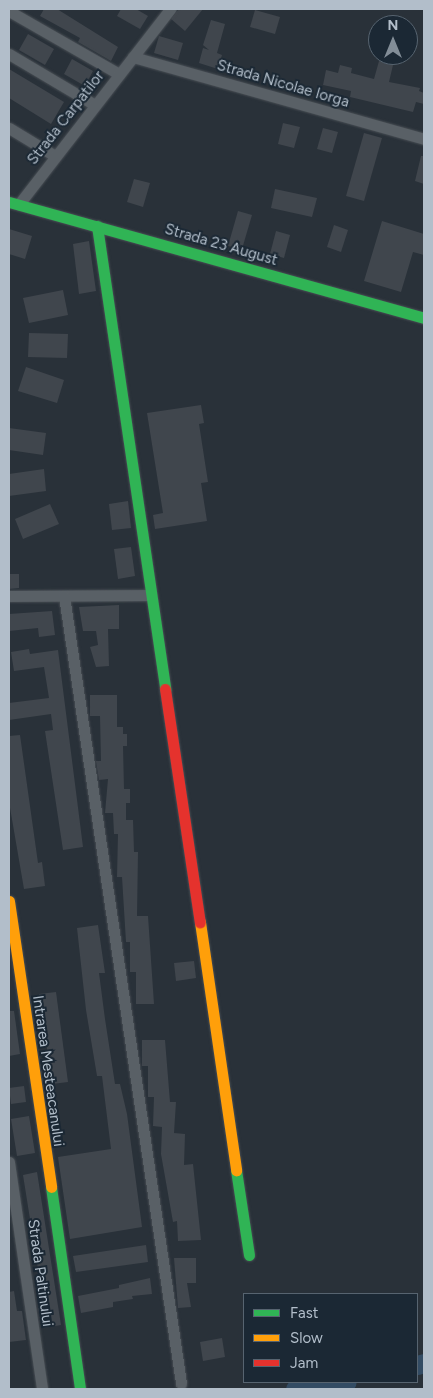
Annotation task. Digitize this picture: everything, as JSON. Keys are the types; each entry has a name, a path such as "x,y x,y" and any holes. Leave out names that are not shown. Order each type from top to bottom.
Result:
{"street":[{"name":"Strada Carpatilor","path":"14,203 55,156 133,57 166,10"},
{"name":"Strada Carpatilor","path":"9,11 119,74"},
{"path":"9,54 95,105"},
{"name":"Strada Nicolae Iorga","path":"133,57 424,139"},
{"path":"9,128 55,156"},
{"name":"Strada 23 August","path":"14,203 424,318"},
{"path":"97,226 249,1255"},
{"path":"9,596 152,595"},
{"path":"64,596 181,1383"},
{"name":"Intrarea Mesteacanului","path":"9,901 80,1389"},
{"name":"Strada Paltinului","path":"9,1162 42,1389"}],"building":[{"path":"44,9 57,9 118,47 111,61 78,42 80,38 40,16"},
{"path":"121,9 136,9 148,16 140,29 117,16"},
{"path":"179,9 203,9 185,31 171,19"},
{"path":"255,10 280,17 275,34 250,27"},
{"path":"211,20 225,24 217,53 222,55 218,69 199,63 203,48 209,50 203,45"},
{"path":"28,34 54,49 45,65 19,50"},
{"path":"159,36 183,43 178,60 154,53"},
{"path":"72,59 93,71 85,86 64,74"},
{"path":"340,65 352,68 351,73 374,79 378,65 393,65 389,82 420,88 419,91 424,93 424,104 416,102 413,112 350,97 351,91 323,85 326,70 338,73"},
{"path":"9,69 64,102 51,124 9,98"},
{"path":"283,123 300,127 294,148 278,144"},
{"path":"323,128 338,132 332,153 317,149"},
{"path":"364,133 382,138 364,201 346,196"},
{"path":"421,156 424,156 424,184 415,181"},
{"path":"134,179 150,183 143,207 127,202"},
{"path":"275,189 317,198 312,217 271,208"},
{"path":"238,211 252,215 242,249 228,246"},
{"path":"382,221 424,234 424,255 413,252 401,292 364,281"},
{"path":"334,225 348,230 341,252 327,247"},
{"path":"9,229 32,236 25,259 9,254"},
{"path":"276,231 290,235 284,258 270,254"},
{"path":"89,241 96,291 79,294 73,244"},
{"path":"63,290 68,315 29,323 23,298"},
{"path":"29,333 68,334 67,358 28,357"},
{"path":"26,367 64,380 57,403 18,391"},
{"path":"201,405 204,423 199,424 208,482 201,483 207,521 155,529 153,515 163,513 147,413"},
{"path":"9,428 46,433 43,455 9,450"},
{"path":"44,469 46,491 9,496 9,474"},
{"path":"128,501 131,528 112,530 109,504"},
{"path":"50,504 59,524 23,539 15,519"},
{"path":"131,547 135,576 118,579 114,549"},
{"path":"9,574 19,574 19,588 9,589"},
{"path":"119,605 119,629 108,629 109,666 96,667 90,647 98,645 96,631 83,631 79,607"},
{"path":"52,611 55,635 39,637 38,628 9,631 9,614"},
{"path":"29,649 30,654 58,650 83,847 63,850 45,731 53,730 51,714 9,720 9,703 49,698 44,667 14,671 11,652"},
{"path":"90,695 117,695 117,727 123,727 123,734 127,734 127,746 123,746 124,789 130,789 130,803 126,803 126,820 133,820 134,852 138,852 137,916 148,916 154,1004 136,1004 136,972 130,972 130,942 126,942 122,877 117,877 118,834 114,834 113,813 105,813 108,779 99,780 96,761 101,761 100,716 90,716"},
{"path":"20,735 38,863 42,862 45,886 24,889 9,802 9,736"},
{"path":"98,925 105,973 99,973 105,1019 115,1084 120,1084 127,1114 142,1227 70,1239 58,1157 111,1149 102,1076 97,1076 86,1010 77,928"},
{"path":"194,961 196,978 176,981 174,963"},
{"path":"56,992 68,1082 52,1084 39,994"},
{"path":"9,1011 14,1011 20,1054 9,1056"},
{"path":"142,1040 165,1040 170,1102 176,1102 174,1133 185,1134 184,1165 193,1164 201,1240 178,1241 177,1221 173,1222 161,1154 162,1127 153,1126 154,1097 148,1097 148,1066 142,1066"},
{"path":"24,1086 26,1102 11,1104 9,1088"},
{"path":"29,1116 35,1153 17,1156 11,1119"},
{"path":"37,1172 61,1325 43,1328 38,1308 44,1307 23,1175"},
{"path":"146,1245 148,1262 76,1272 73,1256"},
{"path":"174,1258 196,1258 196,1283 187,1283 191,1307 178,1308"},
{"path":"150,1278 152,1294 132,1296 133,1299 113,1302 113,1307 81,1313 78,1296 119,1288 119,1285"},
{"path":"14,1291 17,1311 22,1311 26,1340 9,1342 9,1292"},
{"path":"222,1338 225,1357 203,1361 200,1342"}],"waterway":[{"path":"418,1365 424,1363"},
{"path":"295,1389 340,1383"}],"traffic: fast":[{"path":"9,202 424,318"},
{"path":"97,226 165,689"},
{"path":"236,1170 249,1255"},
{"path":"51,1187 80,1389"}],"traffic: slow":[{"path":"9,901 51,1187"},
{"path":"200,922 236,1170"}],"traffic: jam":[{"path":"165,689 200,922"}]}
